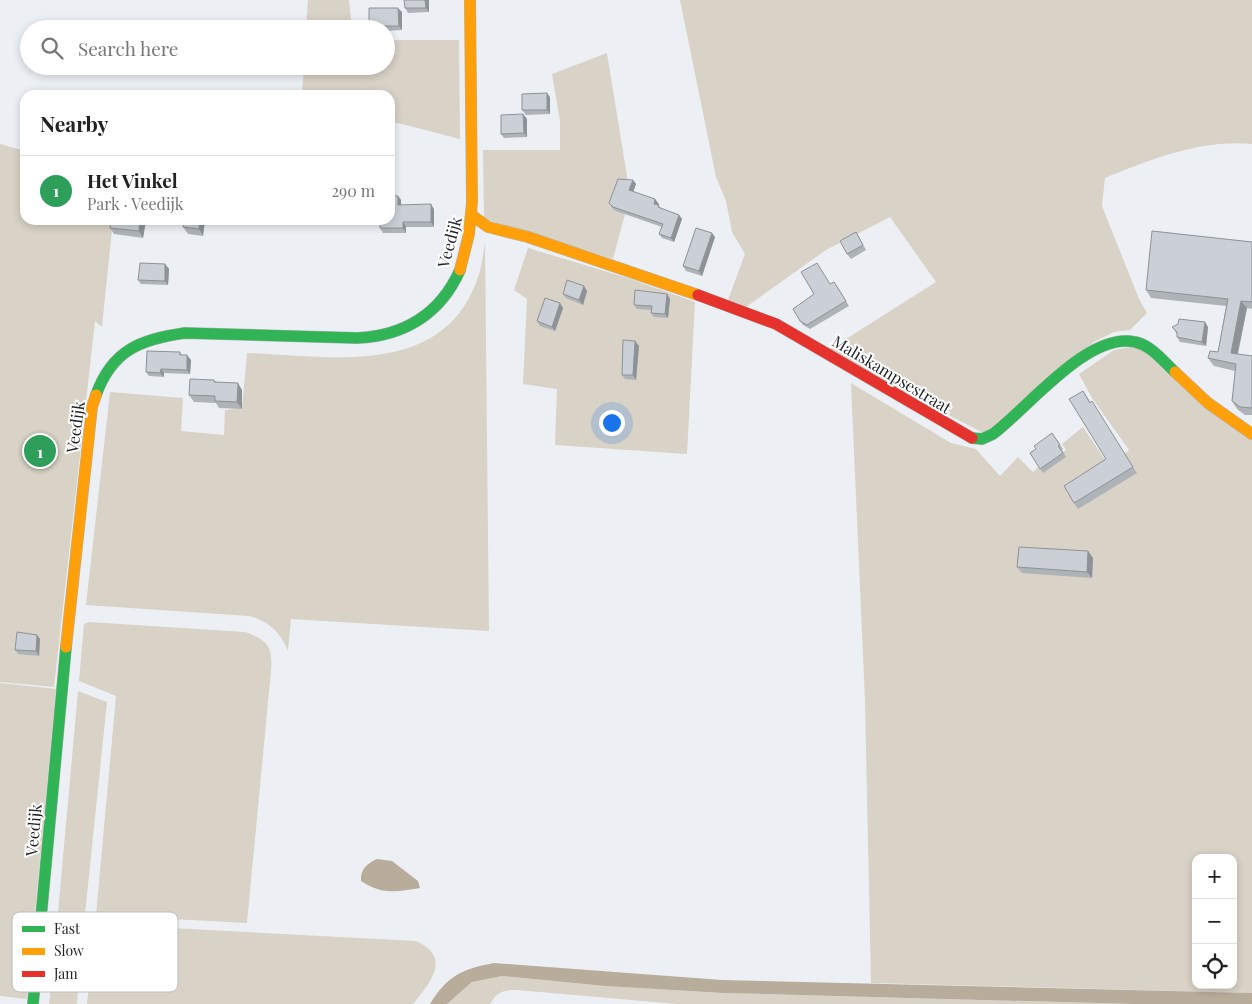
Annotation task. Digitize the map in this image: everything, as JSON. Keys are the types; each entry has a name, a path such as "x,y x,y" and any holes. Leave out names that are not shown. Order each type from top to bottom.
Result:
{"street":[{"name":"Veedijk","path":"41,912 70,602 92,407 102,381 109,368 122,355 139,342 159,336 185,333 368,338 399,331 424,319 439,305 453,286 463,265 473,216 470,0"},
{"name":"Maliskampsestraat","path":"473,216 488,227 537,240 733,307 776,324 972,438 984,439 994,433 1032,397 1066,370 1108,344 1122,340 1146,347 1194,392 1252,434"}],"shaded area":[{"path":"308,0 349,0 351,20 307,20"},
{"path":"680,0 1252,0 1252,144 1214,145 1177,152 1105,178 1102,206 1139,299 1147,313 1130,330 1114,332 1094,342 985,434 827,351 936,282 890,217 826,250 746,307 728,300 745,254 732,232 726,201 716,177"},
{"path":"395,40 459,40 460,139 395,122 395,90 302,90 303,75 395,75"},
{"path":"607,53 630,195 613,259 484,219 483,150 560,150 560,121 552,74"},
{"path":"0,144 20,150 20,225 112,225 102,327 95,321 54,687 0,682"},
{"path":"485,243 489,631 291,619 288,651 278,633 263,621 249,616 86,605 110,392 183,398 181,431 224,435 225,410 242,408 247,353 348,357 381,354 412,347 439,332 462,310 478,277"},
{"path":"528,248 628,278 695,302 687,454 555,445 557,389 523,384 527,299 514,290"},
{"path":"1137,346 1252,436 1252,993 871,983 865,701 851,383 951,443 976,449 1000,476 1018,457 1033,472 1046,459 1049,462 1066,450 1062,444 1083,427 1110,467 1129,450 1092,398 1079,374 1114,350"},
{"path":"89,622 245,632 259,638 270,650 271,671 247,923 178,919 178,912 96,912 116,696 79,681 84,624"},
{"path":"0,683 56,689 35,912 12,912 12,992 28,992 27,999 0,996"},
{"path":"78,691 107,702 85,912 58,912"},
{"path":"377,859 392,861 418,881 420,888 389,891 376,889 361,881 365,867"},
{"path":"178,928 416,941 427,947 433,954 436,962 431,979 413,1004 87,1004 88,992 178,992"},
{"path":"494,963 722,980 1252,993 1252,1004 1134,1004 723,993 605,986 502,976 472,982 447,1004 430,1004 436,994 456,975 473,968"},
{"path":"502,976 605,986 722,993 1134,1004 677,1004 508,990 501,992 490,1004 447,1004 472,982"},
{"path":"50,992 78,992 77,1004 49,1004"}],"building":[{"path":"404,0 425,0 426,8 405,8"},
{"path":"369,8 398,8 399,26 395,26 395,20 369,20"},
{"path":"547,93 547,110 522,110 522,94"},
{"path":"523,114 524,133 501,134 501,115"},
{"path":"618,179 633,180 629,190 655,199 654,204 659,205 658,207 679,215 671,238 659,234 663,224 613,207 609,203"},
{"path":"395,196 398,196 398,205 431,204 431,222 403,222 403,228 380,228 380,225 395,225"},
{"path":"110,225 140,225 139,231 110,228"},
{"path":"183,225 199,225 199,229 183,227"},
{"path":"696,228 712,233 699,271 683,266"},
{"path":"1152,231 1252,242 1252,302 1241,301 1231,353 1252,356 1252,408 1240,407 1232,401 1236,364 1208,358 1210,351 1218,352 1228,299 1146,290"},
{"path":"856,232 863,245 847,254 840,241"},
{"path":"140,263 165,264 165,281 138,280"},
{"path":"817,263 830,284 834,282 846,301 807,325 800,321 793,309 814,294 801,272"},
{"path":"567,280 584,286 579,300 563,294"},
{"path":"635,290 667,294 665,314 651,313 652,306 634,305"},
{"path":"545,298 560,303 552,327 537,321"},
{"path":"1179,319 1205,322 1202,342 1177,337 1177,332 1172,327 1178,324"},
{"path":"623,340 635,341 633,375 622,375"},
{"path":"147,351 180,352 180,355 187,355 187,370 161,369 160,373 146,372"},
{"path":"190,379 238,383 237,402 215,401 215,396 189,395"},
{"path":"1083,391 1090,403 1092,401 1133,467 1074,503 1064,486 1106,459 1069,399"},
{"path":"1052,433 1063,453 1040,469 1030,453 1036,449 1034,446"},
{"path":"1019,547 1088,551 1087,572 1017,567"},
{"path":"17,632 37,635 36,651 15,650"}],"traffic: fast":[{"path":"96,395 110,367 120,357 142,343 169,336 185,333 357,338 391,333 406,327 432,310 443,298 460,270"},
{"path":"972,438 982,439 993,434 1059,374 1098,348 1117,342 1135,342 1157,354 1175,372"},
{"path":"42,912 66,647"},
{"path":"33,1004 34,992"}],"traffic: slow":[{"path":"460,270 469,234 472,202 470,0"},
{"path":"473,216 488,227 528,237 698,295"},
{"path":"1175,372 1208,403 1252,434"},
{"path":"66,647 92,407 96,395"}],"traffic: jam":[{"path":"698,295 776,324 972,438"}],"place":[{"name":"Het Vinkel","path":"40,451"}]}
